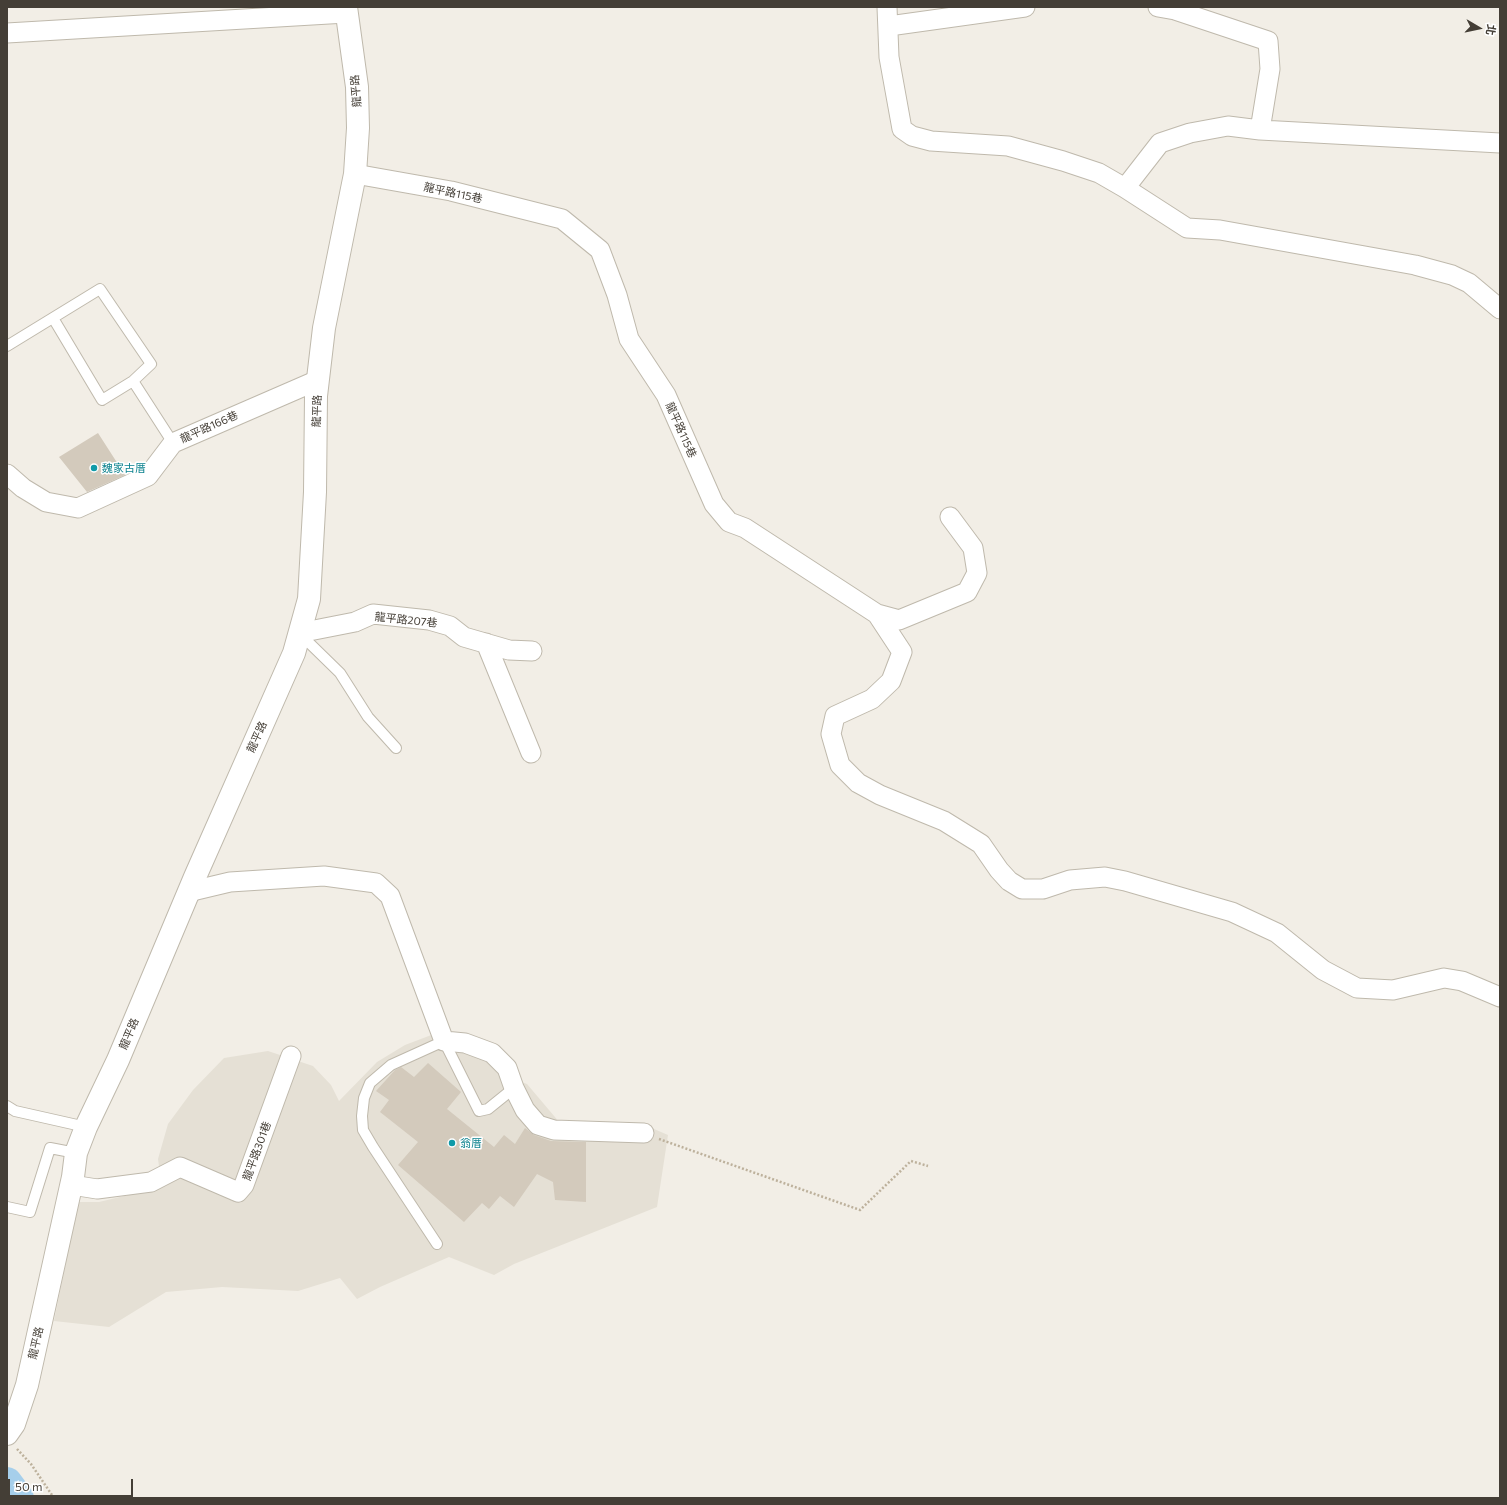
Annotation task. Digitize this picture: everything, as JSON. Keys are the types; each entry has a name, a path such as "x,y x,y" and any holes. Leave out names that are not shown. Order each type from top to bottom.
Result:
{"street":[{"path":"887,7 889,26 889,57 902,129 912,136 931,141 1008,146 1099,173 1187,228 1220,230 1415,265 1452,275 1469,283 1500,309"},
{"path":"889,26 1025,7"},
{"path":"1158,7 1175,10 1268,41 1270,69 1260,130"},
{"path":"7,32 346,10"},
{"name":"龍平路","path":"12,1441 14,1424 27,1385 72,1185 76,1153 86,1127 118,1060 188,892 279,689 294,653 309,599 315,492 316,396 324,328 355,174 358,128 357,87 346,10"},
{"path":"1125,188 1160,143 1190,133 1228,126 1260,130 1500,144"},
{"name":"龍平路115巷","path":"355,174 451,191 562,219 600,250 617,294 629,339 666,395 714,504 729,522 745,528 878,614 899,620 966,592 977,573 973,548 950,517"},
{"name":"龍平路166巷","path":"7,474 23,488 46,502 78,508 148,476 174,443 318,380"},
{"name":"龍平路207巷","path":"299,633 355,622 373,614 429,620 450,626 464,637 509,650 532,651"},
{"path":"878,614 902,652 891,681 872,699 835,716 831,734 840,765 858,783 880,795 944,821 980,844 999,870 1022,889 1043,889 1070,880 1105,877 1125,881 1232,912 1277,933 1323,970 1357,988 1393,990 1444,978 1462,981 1500,997"},
{"path":"486,643 531,752"},
{"path":"188,892 230,882 324,876 376,883 390,896 444,1041 465,1043 492,1053 507,1068 514,1088 525,1110 538,1125 554,1130 644,1133"},
{"name":"龍平路301巷","path":"72,1185 98,1189 151,1182 180,1167 238,1192 244,1185 291,1056"}],"lane":[{"path":"7,346 100,289 151,364 134,381 102,400 53,318"},
{"path":"134,381 174,443"},
{"path":"299,633 340,673 368,717 396,748"},
{"path":"437,1244 363,1130 362,1116 364,1098 370,1083 391,1065 444,1041 478,1111 488,1108 514,1088"},
{"path":"7,1106 15,1110 86,1127"},
{"path":"7,1207 30,1212 50,1148 76,1153"}],"path":[{"path":"644,1133 860,1210 911,1161 928,1166"},
{"path":"12,1441 31,1464 54,1498"}],"shaded area":[{"path":"434,1034 464,1044 516,1080 527,1084 560,1123 640,1123 668,1135 657,1207 514,1264 494,1275 449,1257 380,1287 357,1299 340,1278 298,1291 222,1287 166,1292 109,1327 54,1321 78,1202 99,1202 162,1187 158,1159 168,1124 193,1090 224,1058 268,1051 313,1066 331,1085 339,1101 377,1062 405,1045"}],"building":[{"name":"魏家古厝","path":"98,433 125,475 87,492 59,457"},
{"name":"翁厝","path":"428,1063 461,1092 447,1109 494,1147 504,1135 515,1144 525,1128 534,1135 551,1141 586,1142 586,1202 555,1200 553,1182 537,1174 514,1207 500,1196 489,1209 482,1203 464,1222 398,1165 418,1142 380,1112 389,1100 376,1091 395,1070 401,1067 414,1077"}],"waterway":[{"path":"7,1482 19,1498"}],"place":[{"name":"魏家古厝","path":"94,468"},
{"name":"翁厝","path":"452,1143"}]}
